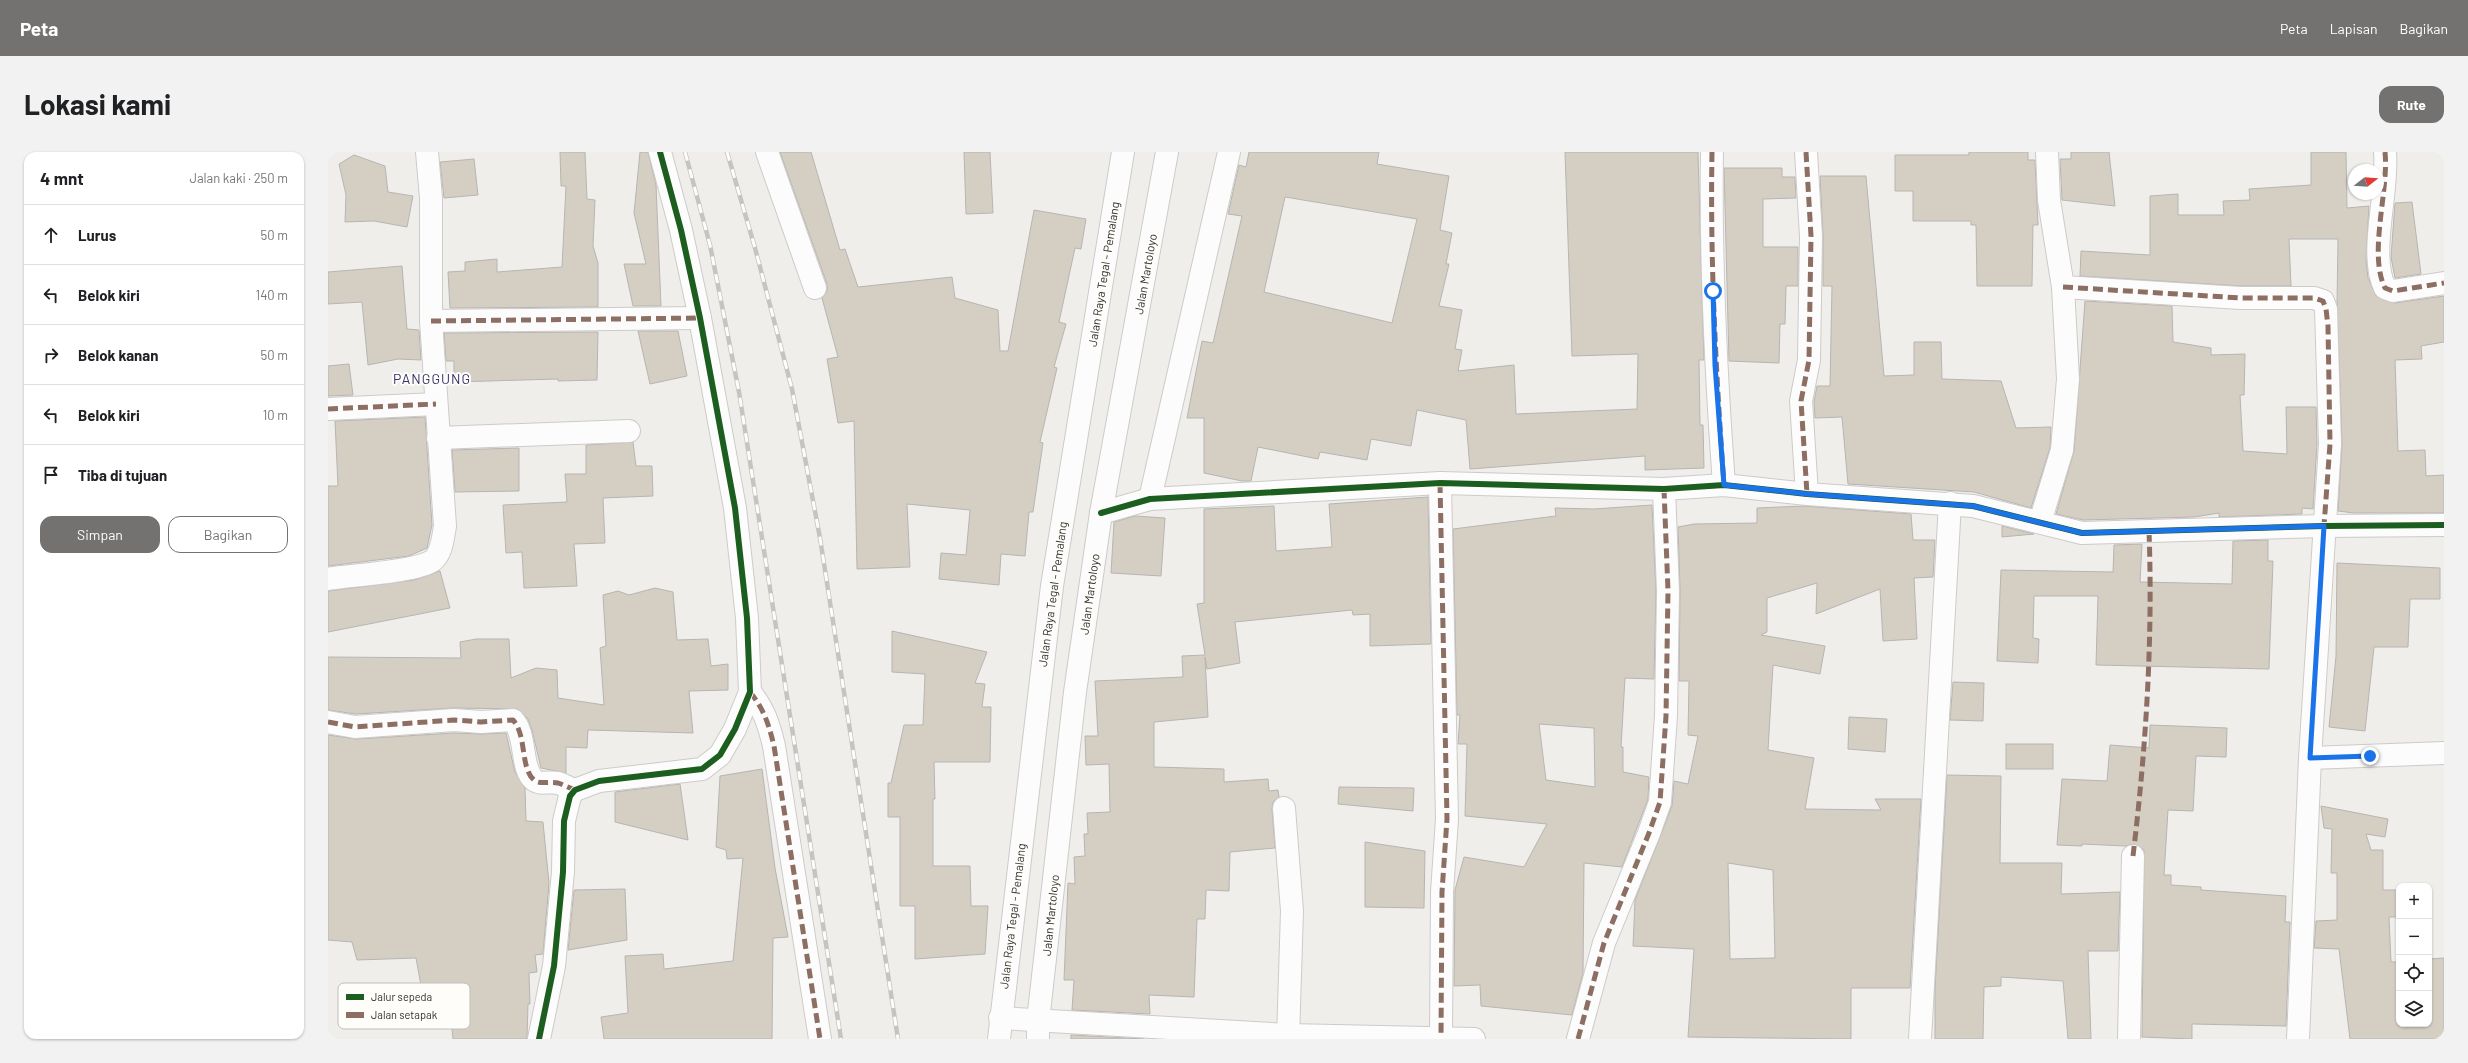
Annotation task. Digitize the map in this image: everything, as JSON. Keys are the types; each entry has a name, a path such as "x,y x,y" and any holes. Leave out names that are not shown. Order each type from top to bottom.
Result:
{"main road":[{"path":"328,579 419,566 433,560 442,546 445,526 431,321 431,198 427,152"},
{"path":"539,1039 554,966 563,872 564,821 570,796 575,790 599,781 702,769 720,755 734,729 750,692 747,618 735,508 700,318 681,230 660,152"},
{"path":"767,152 815,288"},
{"name":"Jalan Raya Tegal - Pemalang","path":"999,1029 1052,586 1123,152"},
{"name":"Jalan Martoloyo","path":"1038,1030 1075,692 1101,513 1167,152"},
{"path":"1150,500 1229,152"},
{"path":"1712,152 1711,202 1715,365 1724,485"},
{"path":"1806,152 1811,236 1809,360 1801,401 1807,494"},
{"path":"2040,522 2062,450 2068,379 2063,287 2049,200 2046,152"},
{"path":"2385,152 2379,258 2381,280 2385,288 2393,291 2444,283"},
{"path":"2063,287 2241,298 2314,298 2323,301 2326,309 2328,326 2330,444 2310,758 2298,1039"},
{"path":"431,321 700,318"},
{"path":"328,409 436,404"},
{"path":"438,438 629,431"},
{"path":"1101,513 1150,500 1440,483 1664,489 1724,485 1807,494 1950,503 1973,506 2082,533 2324,526 2444,525"},
{"path":"1440,483 1447,819 1442,892 1441,1037"},
{"path":"1578,1039 1604,943 1649,834 1660,802 1666,716 1668,591 1664,489"},
{"path":"1920,1039 1950,503"},
{"path":"750,692 761,706 769,722 774,746 820,1039"},
{"path":"328,722 355,727 454,720 481,722 513,720 519,726 528,771 533,780 539,782 557,783 575,790"},
{"path":"2310,758 2444,753"},
{"path":"1284,808 1292,911 1288,1037"},
{"path":"2129,1039 2133,856"},
{"path":"999,1029 1288,1037 1441,1037 1474,1039"}],"building":[{"path":"560,152 585,152 587,199 595,200 593,246 598,263 598,307 450,308 448,272 465,271 465,262 497,259 497,272 562,267 566,186 561,186"},
{"path":"640,152 648,152 656,185 661,306 633,306 624,264 646,264 634,213"},
{"path":"780,152 811,152 840,250 845,249 858,287 952,277 955,298 998,310 1000,351 1008,351 1034,210 1086,219 1081,249 1075,248 1059,322 1066,324 1054,367 1057,368 1040,442 1043,443 1033,512 1029,512 1025,556 1001,554 999,585 939,579 941,553 966,555 970,510 907,504 910,567 857,569 854,421 838,423 827,359 838,357 822,298 827,291 827,284"},
{"path":"964,152 990,152 993,213 966,214"},
{"path":"1249,152 1379,152 1377,164 1449,176 1440,230 1452,233 1446,264 1449,264 1439,306 1462,310 1455,349 1462,350 1458,371 1514,365 1516,414 1637,409 1638,354 1572,356 1565,152 1698,152 1704,360 1699,360 1700,425 1703,425 1704,468 1645,470 1645,456 1470,469 1466,420 1417,410 1411,446 1371,439 1367,460 1320,452 1318,459 1258,447 1251,481 1242,481 1204,473 1204,418 1187,418 1202,341 1213,343 1242,216 1228,214 1239,165 1246,167","holes":["1285,197 1417,219 1392,323 1264,292"]},
{"path":"1969,152 2028,152 2028,160 2035,160 2038,225 2033,225 2032,286 1977,286 1976,225 1971,225 1971,221 1913,221 1913,191 1895,191 1895,155 1969,155"},
{"path":"2071,152 2109,152 2115,206 2062,200 2060,159 2071,159"},
{"path":"2311,152 2346,152 2347,208 2369,206 2366,259 2368,278 2376,296 2395,303 2444,296 2444,342 2421,346 2422,359 2395,360 2398,451 2425,450 2426,476 2444,475 2444,513 2354,513 2338,511 2342,444 2337,304 2338,239 2289,239 2291,286 2241,286 2080,276 2081,251 2150,255 2150,196 2178,194 2178,215 2224,215 2223,201 2250,200 2249,189 2311,185"},
{"path":"354,155 385,166 388,192 413,196 407,227 374,221 345,222 346,195 339,164"},
{"path":"474,159 478,195 444,198 440,162"},
{"path":"1724,168 1782,168 1782,177 1795,177 1796,198 1763,199 1763,247 1798,247 1798,286 1786,286 1785,324 1780,324 1779,363 1729,361"},
{"path":"1820,176 1866,176 1884,376 1914,375 1914,342 1941,342 1942,379 2001,381 2016,428 2051,427 2050,448 2031,508 1974,492 1848,484 1842,417 1815,418 1814,402 1817,386 1830,386 1832,286 1823,286 1823,235"},
{"path":"2412,202 2421,274 2395,278 2391,257 2395,203"},
{"path":"402,266 407,329 419,330 421,360 398,359 368,365 362,302 328,304 328,272"},
{"path":"2085,301 2172,306 2173,342 2211,348 2211,355 2245,354 2244,395 2240,395 2243,451 2287,454 2286,407 2316,407 2317,444 2313,509 2302,508 2302,514 2219,517 2219,513 2194,517 2083,520 2056,514 2074,451"},
{"path":"638,331 678,331 687,376 650,384"},
{"path":"598,332 597,380 558,381 558,379 454,382 454,361 446,361 444,333"},
{"path":"349,364 353,395 328,396 328,366"},
{"path":"425,417 432,525 427,548 409,556 328,566 328,486 338,486 335,421"},
{"path":"633,442 636,466 652,466 653,496 603,498 605,543 574,544 577,586 524,588 522,552 506,553 503,505 567,502 565,474 586,474 586,445"},
{"path":"519,448 519,491 455,492 452,450"},
{"path":"1428,497 1431,644 1370,646 1370,614 1353,615 1352,610 1235,622 1240,663 1207,669 1205,657 1208,717 1154,722 1154,767 1224,769 1224,782 1268,779 1269,791 1278,790 1279,797 1273,802 1272,809 1275,848 1230,852 1229,891 1206,890 1205,919 1197,919 1194,997 1149,995 1150,1014 1072,1010 1074,980 1064,980 1068,883 1075,884 1074,857 1085,856 1084,834 1088,834 1087,813 1110,812 1109,764 1086,765 1085,736 1098,736 1095,681 1183,677 1182,656 1205,655 1197,604 1204,603 1204,509 1274,506 1276,551 1332,547 1329,504"},
{"path":"1652,505 1656,591 1654,679 1625,678 1621,747 1623,747 1623,772 1649,777 1648,799 1622,867 1584,863 1583,973 1572,1015 1481,1006 1480,985 1454,986 1455,890 1464,857 1524,867 1547,824 1465,816 1467,744 1458,744 1460,715 1457,715 1453,529 1556,516 1555,508 1594,509","holes":["1539,724 1594,728 1595,787 1546,780"]},
{"path":"1804,506 1911,514 1913,540 1935,540 1933,577 1914,578 1917,639 1883,641 1880,589 1816,614 1817,583 1767,598 1767,632 1761,635 1825,646 1820,674 1773,665 1768,750 1814,758 1805,809 1881,810 1875,799 1921,799 1910,988 1851,988 1851,1039 1688,1037 1694,949 1633,946 1635,900 1672,806 1674,781 1688,784 1698,736 1688,735 1689,681 1679,681 1680,591 1678,527 1694,524 1757,523 1757,508","holes":["1728,863 1773,870 1775,958 1730,959"]},
{"path":"1135,516 1165,518 1161,576 1111,573 1114,522"},
{"path":"2002,526 2034,534 2002,537"},
{"path":"2268,540 2268,561 2273,561 2269,669 2096,665 2098,596 2034,596 2033,638 2039,639 2038,663 1997,661 2001,570 2113,572 2114,545 2142,544 2140,582 2232,584 2233,541"},
{"path":"2337,563 2440,568 2440,599 2410,599 2408,647 2374,647 2365,731 2329,727 2336,656"},
{"path":"440,571 450,608 328,632 328,591 414,580"},
{"path":"655,588 673,592 677,640 708,639 711,666 728,664 728,690 689,691 693,733 588,730 587,748 566,747 566,773 541,768 528,719 518,709 453,708 356,714 328,710 328,657 461,658 460,642 476,639 509,639 511,678 536,668 557,670 558,698 604,705 600,648 606,646 603,595 618,591 629,595"},
{"path":"892,631 987,652 975,683 985,684 982,707 991,707 990,762 934,762 935,799 933,799 933,866 970,866 971,906 988,906 985,954 915,959 915,906 900,906 900,817 888,817 888,783 891,783 904,725 923,725 925,674 892,672"},
{"path":"1953,682 1984,683 1983,721 1950,720"},
{"path":"1849,717 1887,719 1885,752 1848,749"},
{"path":"2150,725 2227,728 2226,757 2196,756 2193,811 2168,810 2164,875 2171,875 2171,885 2201,887 2201,890 2286,896 2285,922 2290,922 2286,1026 2192,1024 2192,1039 2142,1037 2144,850 2134,844 2125,846 2082,844 2082,846 2057,845 2062,779 2107,781 2110,745 2149,748"},
{"path":"454,733 506,733 515,772 525,788 526,821 543,822 549,883 543,954 535,955 537,972 529,973 530,1004 528,1004 527,1039 453,1039 452,1029 470,1029 470,983 421,983 416,958 357,960 352,942 328,940 328,735 356,739"},
{"path":"2006,744 2053,744 2053,769 2006,769"},
{"path":"762,769 775,868 788,937 773,938 772,1039 604,1039 601,1017 628,1013 625,956 663,954 664,969 733,961 743,858 727,859 726,850 716,847 720,776"},
{"path":"1947,775 2001,776 2000,863 2062,863 2061,894 2120,892 2118,951 2088,951 2091,1039 2068,1039 2063,981 2001,977 2001,986 1984,987 1983,1039 1935,1039 1935,988"},
{"path":"680,784 688,840 615,822 615,792"},
{"path":"1339,787 1414,788 1413,811 1338,804"},
{"path":"2321,806 2388,819 2385,837 2366,834 2371,850 2383,850 2383,890 2396,890 2396,917 2389,917 2391,962 2396,962 2396,1027 2432,1027 2432,959 2444,958 2444,1039 2350,1039 2339,949 2314,948 2316,921 2337,920 2337,873 2331,873 2332,829 2324,828"},
{"path":"1365,842 1425,851 1424,908 1365,907"},
{"path":"625,889 627,940 568,950 574,890"},
{"path":"1071,1035 1144,1039 1071,1039"}],"railway":[{"path":"685,152 710,245 739,392 841,1039"},
{"path":"727,152 755,248 792,389 820,538 898,1039"}],"marked path":[{"path":"1712,152 1714,318 1724,485"},
{"path":"1806,152 1811,236 1809,360 1801,401 1807,494"},
{"path":"2385,152 2378,258 2380,274 2385,288 2393,291 2444,283"},
{"path":"2063,287 2241,298 2314,298 2323,301 2326,309 2328,326 2330,444 2324,526"},
{"path":"431,321 700,318"},
{"path":"328,409 436,404"},
{"path":"1440,483 1447,819 1442,892 1441,1037"},
{"path":"1578,1039 1604,943 1649,833 1660,802 1666,716 1668,591 1664,489"},
{"path":"2133,856 2142,775 2147,694 2150,612 2149,531"},
{"path":"750,692 759,705 765,718 774,746 820,1039"},
{"path":"328,722 355,727 454,720 481,722 513,720 520,734 527,768 534,780 539,782 558,783 575,790"}],"cycle path":[{"path":"539,1039 554,966 563,872 564,821 570,796 575,790 599,781 702,769 720,755 735,729 750,692 747,618 735,508 700,318 681,230 660,152"},
{"path":"1101,513 1150,499 1440,483 1664,489 1724,485 1807,494 1973,506 2082,533 2324,526 2444,525"}],"district":[{"name":"PANGGUNG","path":"432,378"}],"route":[{"path":"1713,291 1715,365 1724,485 1807,494 1950,503 1973,506 2082,533 2324,526 2310,758 2370,756"}]}
